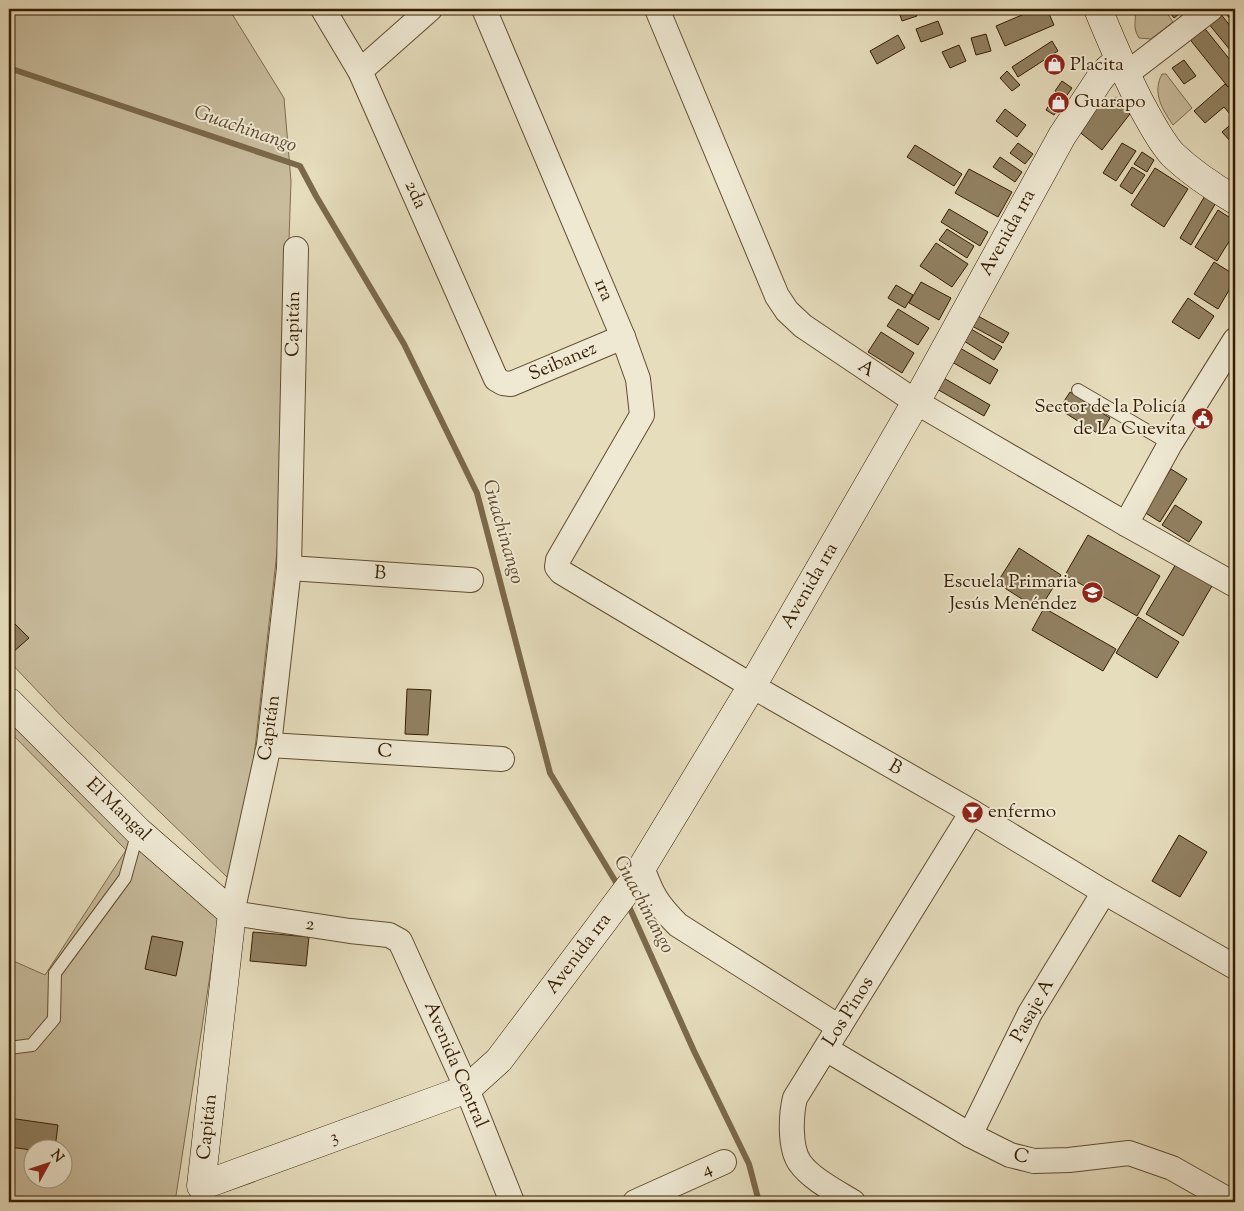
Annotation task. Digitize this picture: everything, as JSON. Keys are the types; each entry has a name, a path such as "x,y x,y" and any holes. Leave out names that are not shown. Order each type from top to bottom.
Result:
{"street":[{"name":"2da","path":"322,9 360,71 496,379 503,383"},
{"path":"360,71 430,9"},
{"name":"1ra","path":"484,9 623,337 638,379 642,415 558,560 557,567"},
{"name":"A","path":"657,9 777,296 787,311 803,326 916,402 1235,585"},
{"path":"1098,9 1122,68 1157,134 1172,153 1191,171 1235,200"},
{"path":"1122,68 1211,9"},
{"name":"Avenida 1ra","path":"467,1089 499,1060 637,874 752,686 916,402 1062,136 1108,69 1122,68"},
{"name":"Capitán","path":"200,1194 232,913 269,746 288,568 296,249"},
{"name":"Seibanez","path":"503,383 511,384 623,337"},
{"path":"1126,524 1170,444 1235,340"},
{"name":"B","path":"557,567 561,572 752,686 972,812 1235,968"},
{"name":"B","path":"288,568 470,580"},
{"name":"El Mangal","path":"9,702 138,831 232,913"},
{"name":"C","path":"269,746 502,759"},
{"name":"Los Pinos","path":"853,1202 820,1182 799,1162 792,1140 792,1108 795,1098 972,812"},
{"path":"637,874 664,911 678,925 839,1027"},
{"name":"Pasaje A","path":"970,1135 1030,1013 1104,892"},
{"name":"2","path":"232,913 389,935"},
{"name":"Avenida Central","path":"389,935 400,941 467,1089 512,1202"},
{"name":"C","path":"826,1049 970,1135 1010,1155 1034,1161 1069,1160 1129,1153 1172,1168 1232,1202"},
{"name":"3","path":"200,1194 467,1089"},
{"name":"4","path":"635,1202 724,1162"}],"lane":[{"path":"1078,390 1170,444"},
{"path":"9,1048 32,1045 54,1019 55,973 124,878 138,831"}],"shaded area":[{"path":"9,9 229,9 284,98 291,181 279,534 251,784 228,878 65,720 9,661"},
{"path":"1134,9 1164,9 1173,22 1151,39 1139,38 1135,30"},
{"path":"1162,74 1166,74 1192,108 1173,125 1162,107 1158,94 1159,81"},
{"path":"9,715 219,917 175,1202 9,1202 9,959 45,975 126,850 9,731"}],"building":[{"path":"898,9 914,9 917,16 902,21"},
{"path":"1036,9 1047,9 1054,25 1005,46 996,26"},
{"path":"1167,9 1182,9 1183,11 1174,18"},
{"path":"1222,9 1235,9 1235,25"},
{"path":"1220,13 1235,32 1235,56 1208,23"},
{"path":"938,21 943,34 921,42 916,29"},
{"path":"1202,25 1235,66 1235,81 1228,87 1188,37"},
{"path":"986,34 991,51 976,55 971,38"},
{"path":"898,35 905,48 877,64 870,51"},
{"path":"1052,41 1058,51 1018,77 1012,67"},
{"path":"959,45 966,61 950,68 942,52"},
{"path":"1184,60 1196,76 1184,84 1172,68"},
{"path":"1007,71 1020,85 1012,91 1000,78"},
{"path":"1062,81 1072,88 1065,98 1055,91"},
{"path":"1235,81 1235,110 1230,114 1224,107 1205,123 1194,111 1225,84 1228,87"},
{"path":"1055,96 1063,101 1054,115 1046,110"},
{"path":"1103,96 1110,102 1115,97 1133,110 1102,150 1077,130"},
{"path":"1005,109 1026,125 1017,137 996,121"},
{"path":"1235,121 1235,138 1231,142 1222,132"},
{"path":"1018,143 1033,154 1025,164 1010,153"},
{"path":"1122,143 1136,151 1116,181 1103,173"},
{"path":"915,145 962,174 954,186 907,157"},
{"path":"1142,152 1154,160 1147,172 1134,164"},
{"path":"1000,157 1022,172 1015,182 993,167"},
{"path":"1132,167 1145,175 1132,194 1120,186"},
{"path":"1155,168 1188,189 1164,227 1131,205"},
{"path":"969,169 1012,192 998,217 955,193"},
{"path":"1206,194 1217,201 1191,245 1180,238"},
{"path":"949,209 988,232 980,246 941,222"},
{"path":"1218,210 1235,221 1235,232 1217,261 1195,247"},
{"path":"947,229 974,246 967,258 939,240"},
{"path":"936,243 968,264 952,287 920,266"},
{"path":"1214,262 1235,275 1235,280 1218,309 1194,294"},
{"path":"921,282 951,298 939,320 909,303"},
{"path":"896,285 913,295 905,308 888,298"},
{"path":"1188,298 1214,316 1199,339 1172,322"},
{"path":"898,309 929,328 918,345 887,326"},
{"path":"978,316 1009,333 1003,343 972,326"},
{"path":"971,329 1002,347 994,360 964,341"},
{"path":"881,332 914,353 902,373 868,352"},
{"path":"960,348 998,370 990,384 952,362"},
{"path":"942,377 990,405 984,416 935,388"},
{"path":"1070,392 1110,418 1100,435 1059,409"},
{"path":"1171,469 1187,479 1160,522 1144,512"},
{"path":"1175,505 1202,522 1189,542 1162,525"},
{"path":"1088,535 1160,576 1137,616 1065,575"},
{"path":"1019,548 1061,575 1039,610 997,583"},
{"path":"1176,564 1212,586 1183,636 1146,614"},
{"path":"1044,608 1116,649 1103,671 1032,630"},
{"path":"1138,617 1179,642 1157,678 1116,653"},
{"path":"13,622 29,638 12,653 9,650 9,626"},
{"path":"407,689 431,690 428,735 405,734"},
{"path":"1179,835 1207,852 1180,897 1152,881"},
{"path":"253,932 309,937 306,966 250,961"},
{"path":"152,936 183,942 176,976 145,969"},
{"path":"9,1118 58,1125 56,1138 22,1138 22,1149 9,1147"}],"waterway":[{"name":"Guachinango","path":"9,68 300,166 404,344 477,493 550,773 620,889"},
{"name":"Guachinango","path":"627,902 694,1051 749,1164 759,1202"}],"place":[{"name":"Placita","path":"1054,65"},
{"name":"Guarapo","path":"1058,102"},
{"name":"Sector de la Policía de La Cuevita","path":"1202,418"},
{"name":"Escuela Primaria Jesús Menéndez","path":"1093,593"},
{"name":"enfermo","path":"972,812"}]}
